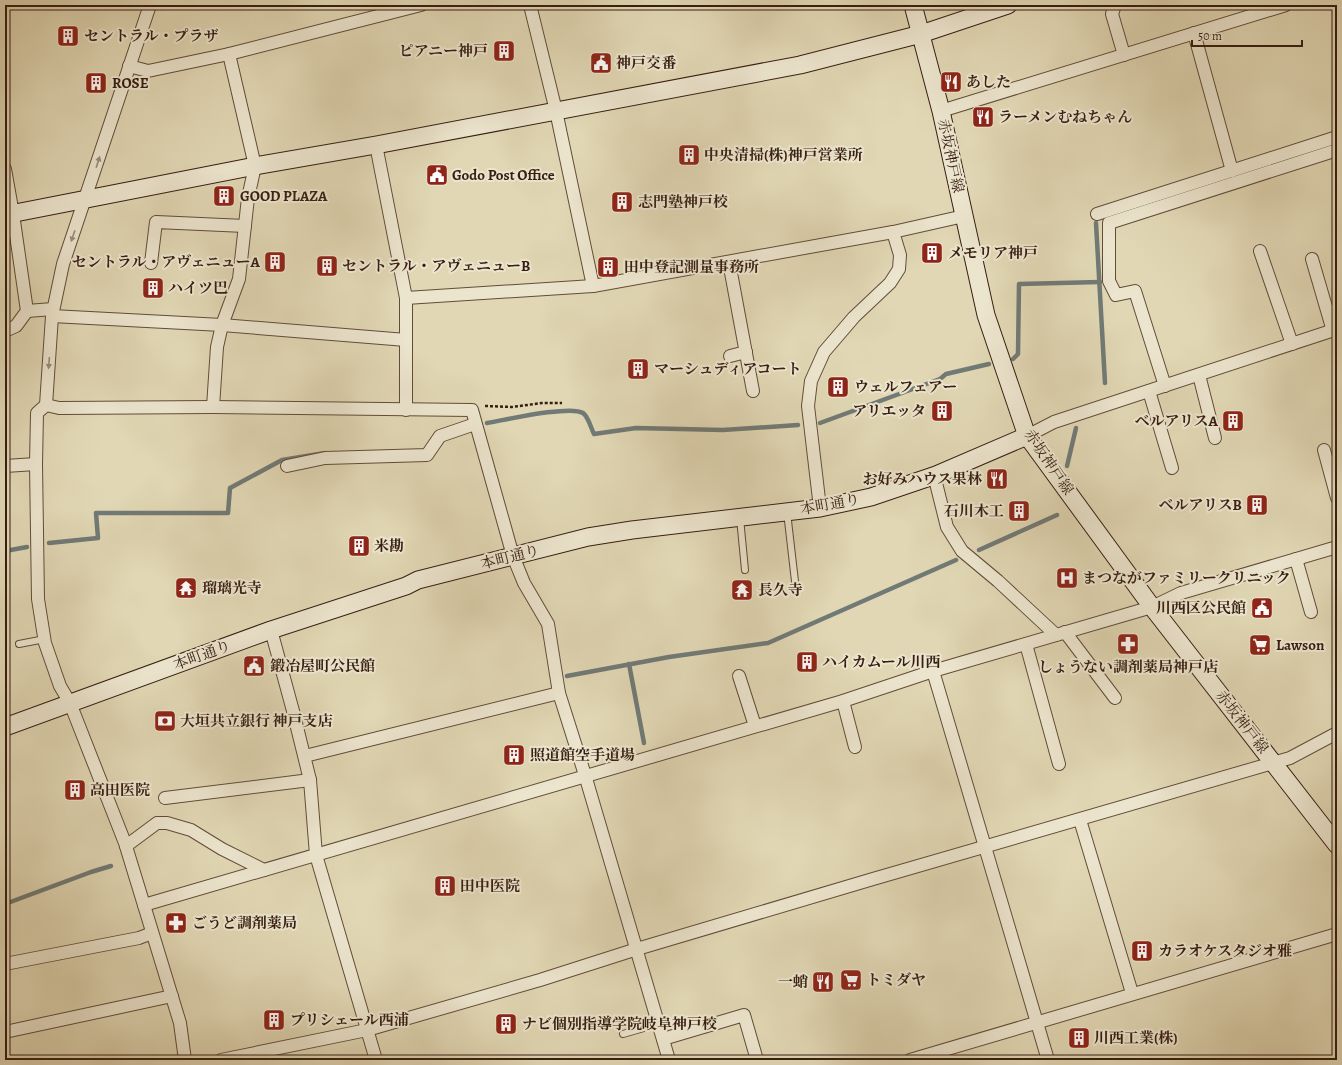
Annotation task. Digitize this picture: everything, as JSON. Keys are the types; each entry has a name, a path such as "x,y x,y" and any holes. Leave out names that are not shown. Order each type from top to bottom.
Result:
{"street":[{"path":"150,5 63,264 53,313 46,405 37,413 36,464 38,599 45,639 60,686 70,703 126,846 180,1023 185,1060"},
{"path":"129,66 148,71 229,54 421,5"},
{"path":"530,5 556,111 593,286"},
{"name":"赤坂神戸線","path":"913,5 941,111 986,315 1027,436 1152,607 1337,845"},
{"path":"9,214 255,166 376,145 800,65 921,34 1008,5"},
{"path":"1115,5 1112,14 1124,55"},
{"path":"941,111 1286,5"},
{"path":"1194,33 1232,171"},
{"path":"213,406 217,347 222,325 239,279 248,198 255,166 229,54"},
{"path":"1097,214 1337,137"},
{"path":"376,145 406,298 406,410"},
{"path":"1165,386 1135,291 1116,295 1108,281 1109,223 1337,150"},
{"path":"5,169 9,214 27,311 16,326 5,331"},
{"path":"406,298 593,286 893,232 964,216"},
{"path":"151,263 156,222 245,226"},
{"path":"820,508 808,406 811,381 824,352 854,317 890,283 900,269 900,255 893,232"},
{"path":"1260,251 1292,344"},
{"path":"1027,436 1054,422 1335,330 1312,259"},
{"path":"730,262 753,391"},
{"path":"27,311 406,340"},
{"path":"730,356 746,352"},
{"path":"1199,374 1214,438"},
{"path":"1149,391 1172,468"},
{"path":"46,405 59,408 213,406 472,410 513,556 524,582 548,624 559,693 585,775 669,1060"},
{"path":"287,466 326,458 427,455 440,436 475,424"},
{"name":"本町通り","path":"5,727 271,630 406,586 418,580 588,537 632,530 820,508 871,497 934,475 1027,436"},
{"path":"1324,450 1337,498"},
{"path":"5,466 36,464"},
{"path":"934,475 947,527 962,551 1060,634 1115,698"},
{"path":"144,905 585,775 843,701 933,671 1152,607 1180,592 1337,547"},
{"path":"1296,559 1311,612"},
{"path":"271,630 305,756 310,780 316,855 376,1060"},
{"path":"1026,644 1059,764"},
{"path":"933,671 1048,1060"},
{"path":"739,676 755,726"},
{"path":"305,756 559,693"},
{"path":"843,701 855,747"},
{"path":"221,1060 241,1058 367,1030 540,980 637,949 1274,763 1290,758 1337,733"},
{"path":"165,798 310,780"},
{"path":"1080,820 1132,993"},
{"path":"126,846 157,823 167,823 191,830 222,849 264,870"},
{"path":"5,964 139,938 152,933"},
{"path":"910,1060 1037,1023 1132,993 1337,934"},
{"path":"5,1032 172,996"},
{"path":"663,1039 744,1015 757,1060"}],"lane":[{"path":"787,512 796,590"},
{"path":"740,518 745,570"},
{"path":"19,644 45,639"},
{"path":"623,1034 658,1024"}],"path":[{"path":"472,410 473,406 512,407 542,403 562,403"}],"waterway":[{"path":"5,9 21,5"},
{"path":"1096,223 1105,383"},
{"path":"1013,359 1018,354 1019,284 1100,282"},
{"path":"820,423 940,379 946,374 989,364"},
{"path":"487,423 537,414 576,411 585,415 594,434 636,428 723,430 798,425"},
{"path":"1067,466 1076,428"},
{"path":"49,543 98,538 96,513 228,513 230,488 282,460 325,453"},
{"path":"979,550 1057,515"},
{"path":"5,551 27,547"},
{"path":"567,676 669,657 768,643 956,560"},
{"path":"629,664 644,743"},
{"path":"5,904 111,866"}],"place":[{"name":"セントラル・プラザ","path":"68,36"},
{"name":"ピアニー神戸","path":"504,51"},
{"name":"神戸交番","path":"601,63"},
{"name":"あした","path":"951,82"},
{"name":"ROSE","path":"96,83"},
{"name":"ラーメンむねちゃん","path":"983,117"},
{"name":"中央清掃(株)神戸営業所","path":"689,155"},
{"name":"Godo Post Office","path":"437,175"},
{"name":"GOOD PLAZA","path":"224,196"},
{"name":"志門塾神戸校","path":"622,202"},
{"name":"メモリア神戸","path":"932,253"},
{"name":"セントラル・アヴェニューA","path":"275,262"},
{"name":"セントラル・アヴェニューB","path":"327,266"},
{"name":"田中登記測量事務所","path":"608,267"},
{"name":"ハイツ巴","path":"153,288"},
{"name":"マーシュディアコート","path":"638,369"},
{"name":"ウェルフェアー","path":"838,387"},
{"name":"アリエッタ","path":"942,411"},
{"name":"ベルアリスA","path":"1233,421"},
{"name":"お好みハウス果林","path":"997,479"},
{"name":"ベルアリスB","path":"1257,505"},
{"name":"石川木工","path":"1019,511"},
{"name":"米勘","path":"359,546"},
{"name":"まつながファミリークリニック","path":"1067,578"},
{"name":"瑠璃光寺","path":"186,588"},
{"name":"長久寺","path":"742,590"},
{"name":"川西区公民館","path":"1262,608"},
{"name":"しょうない調剤薬局神戸店","path":"1128,644"},
{"name":"Lawson","path":"1260,645"},
{"name":"ハイカムール川西","path":"807,662"},
{"name":"鍛冶屋町公民館","path":"254,666"},
{"name":"大垣共立銀行 神戸支店","path":"165,721"},
{"name":"照道館空手道場","path":"514,755"},
{"name":"高田医院","path":"75,790"},
{"name":"田中医院","path":"445,886"},
{"name":"ごうど調剤薬局","path":"176,923"},
{"name":"カラオケスタジオ雅","path":"1142,951"},
{"name":"トミダヤ","path":"851,980"},
{"name":"一蛸","path":"823,982"},
{"name":"プリシェール西浦","path":"274,1020"},
{"name":"ナビ個別指導学院岐阜神戸校","path":"506,1024"},
{"name":"川西工業(株)","path":"1079,1038"}]}
